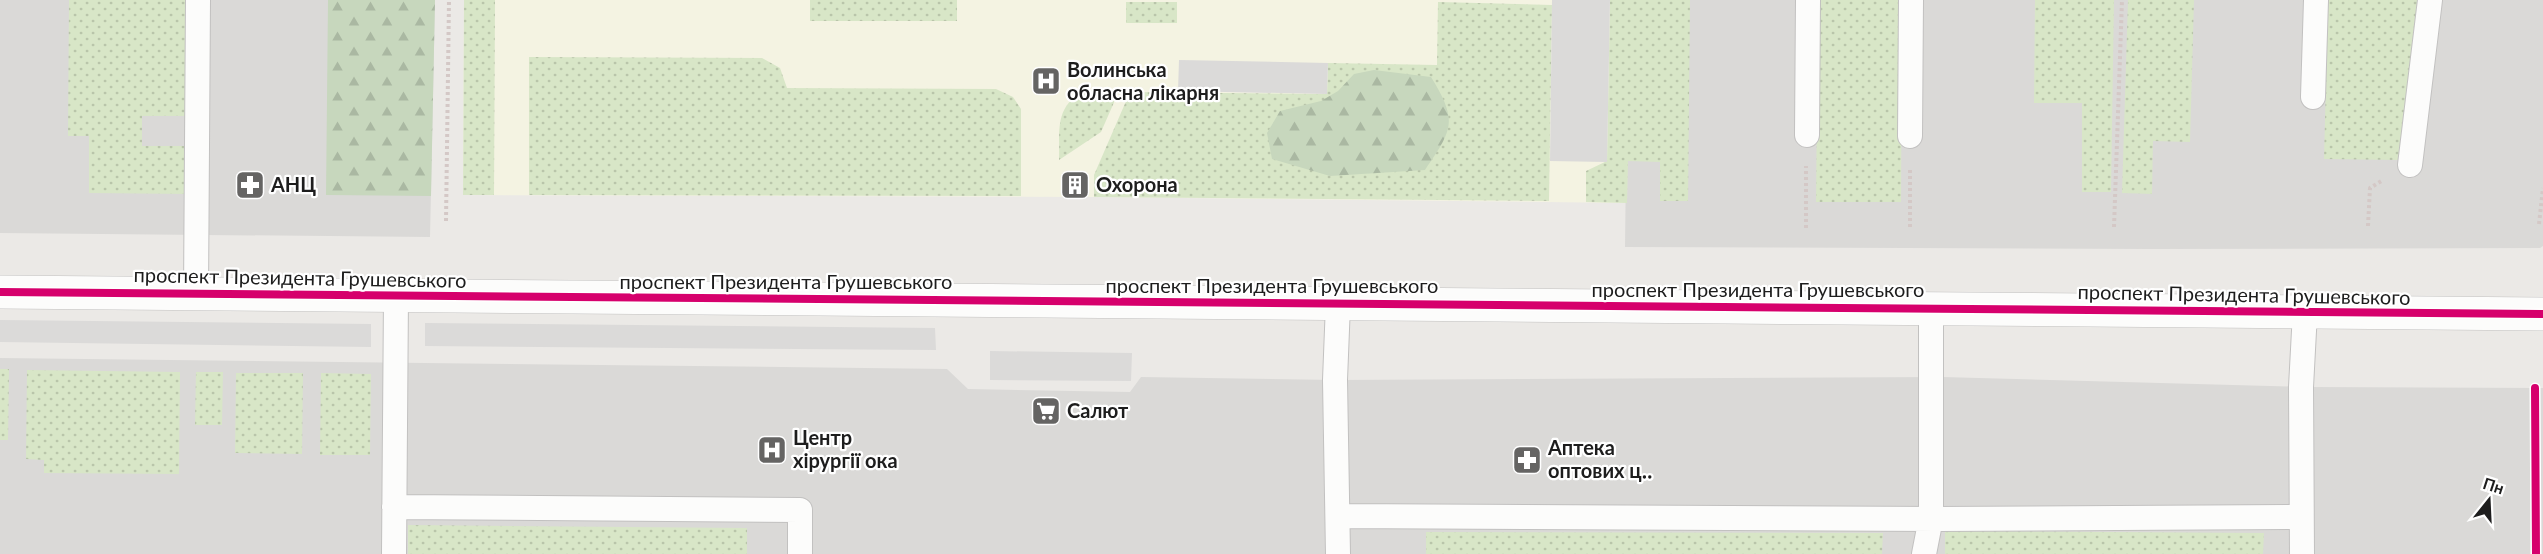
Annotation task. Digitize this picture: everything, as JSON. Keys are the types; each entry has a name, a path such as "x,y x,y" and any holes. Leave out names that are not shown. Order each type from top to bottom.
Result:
{"street":[{"name":"проспект Президента Грушевського","path":"0,292 2543,314"}],"lane":[{"path":"196,293 198,0"},
{"path":"1807,135 1808,0"},
{"path":"1910,136 1911,0"},
{"path":"2313,97 2316,0"},
{"path":"2410,165 2430,0"},
{"path":"394,554 396,296"},
{"path":"1338,304 1335,380 1338,554"},
{"path":"1924,554 1931,518 1931,308"},
{"path":"2302,554 2301,387 2305,312"},
{"path":"394,507 800,510 800,554"},
{"path":"1338,516 2301,517"}],"path":[{"path":"446,221 449,0"},
{"path":"2114,227 2122,0"},
{"path":"1806,228 1807,135"},
{"path":"1910,136 1910,227"},
{"path":"2368,226 2370,188 2410,165"},
{"path":"2539,224 2543,188"},
{"path":"2535,388 2536,554"}],"shaded area":[{"path":"0,0 435,0 430,237 0,233"},
{"name":"Волинська обласна лікарня","path":"464,0 1628,0 1627,203 1094,197 463,195"},
{"path":"1552,0 1610,0 1607,162 1550,161"},
{"path":"1628,0 2543,0 2543,246 2540,248 2150,249 1625,247"},
{"path":"1179,60 1328,63 1327,94 1178,91"},
{"path":"0,320 371,324 371,347 0,342"},
{"path":"425,323 935,328 936,350 425,346"},
{"path":"990,351 1132,353 1131,381 990,380"},
{"path":"0,358 947,369 968,389 1130,392 1141,377 1335,380 1942,377 2310,387 2543,388 2543,554 0,554"}],"green space":[{"path":"69,0 187,0 186,116 142,116 142,146 186,146 186,194 89,193 89,136 68,136"},
{"path":"328,0 435,0 431,196 326,195"},
{"path":"464,0 495,0 494,195 463,195"},
{"path":"810,0 957,0 957,21 810,21"},
{"path":"1610,0 1690,0 1688,201 1660,201 1660,162 1628,161 1627,203 1586,202 1586,171 1607,161"},
{"path":"1818,0 1902,0 1901,202 1816,202"},
{"path":"2035,0 2114,0 2111,192 2082,192 2082,103 2034,103"},
{"path":"2128,0 2194,0 2190,142 2153,141 2152,194 2122,193"},
{"path":"2328,0 2419,0 2399,160 2324,159"},
{"path":"1126,2 1177,2 1177,23 1126,23"},
{"path":"1438,2 1552,5 1549,201 1094,197 1094,175 1130,92 1327,94 1328,63 1437,65"},
{"path":"529,57 762,58 780,68 787,88 996,89 1013,97 1021,109 1021,196 529,195"},
{"path":"1374,70 1431,77 1440,92 1449,125 1442,144 1425,170 1330,176 1272,159 1267,133 1280,111 1321,101 1338,91 1354,74"},
{"path":"1086,90 1119,91 1101,132 1059,160 1060,128 1064,111 1068,103"},
{"path":"0,369 9,369 8,440 0,440"},
{"path":"27,370 180,372 179,474 44,473 44,460 26,459"},
{"path":"196,372 223,372 222,425 195,425"},
{"path":"236,373 303,373 302,454 235,453"},
{"path":"321,373 371,374 370,455 320,455"},
{"path":"408,525 747,528 747,554 408,554"},
{"path":"1945,531 2264,533 2263,554 1945,554"},
{"path":"1426,532 1883,533 1882,554 1426,554"}],"cycle path":[{"path":"0,292 2543,314"},
{"path":"2535,388 2536,554"}],"place":[{"name":"Волинська обласна лікарня","path":"1046,81"},
{"name":"АНЦ","path":"250,185"},
{"name":"Охорона","path":"1075,185"},
{"name":"Салют","path":"1046,411"},
{"name":"Центр хірургії ока","path":"772,450"},
{"name":"Аптека оптових ц‥","path":"1527,460"}]}
